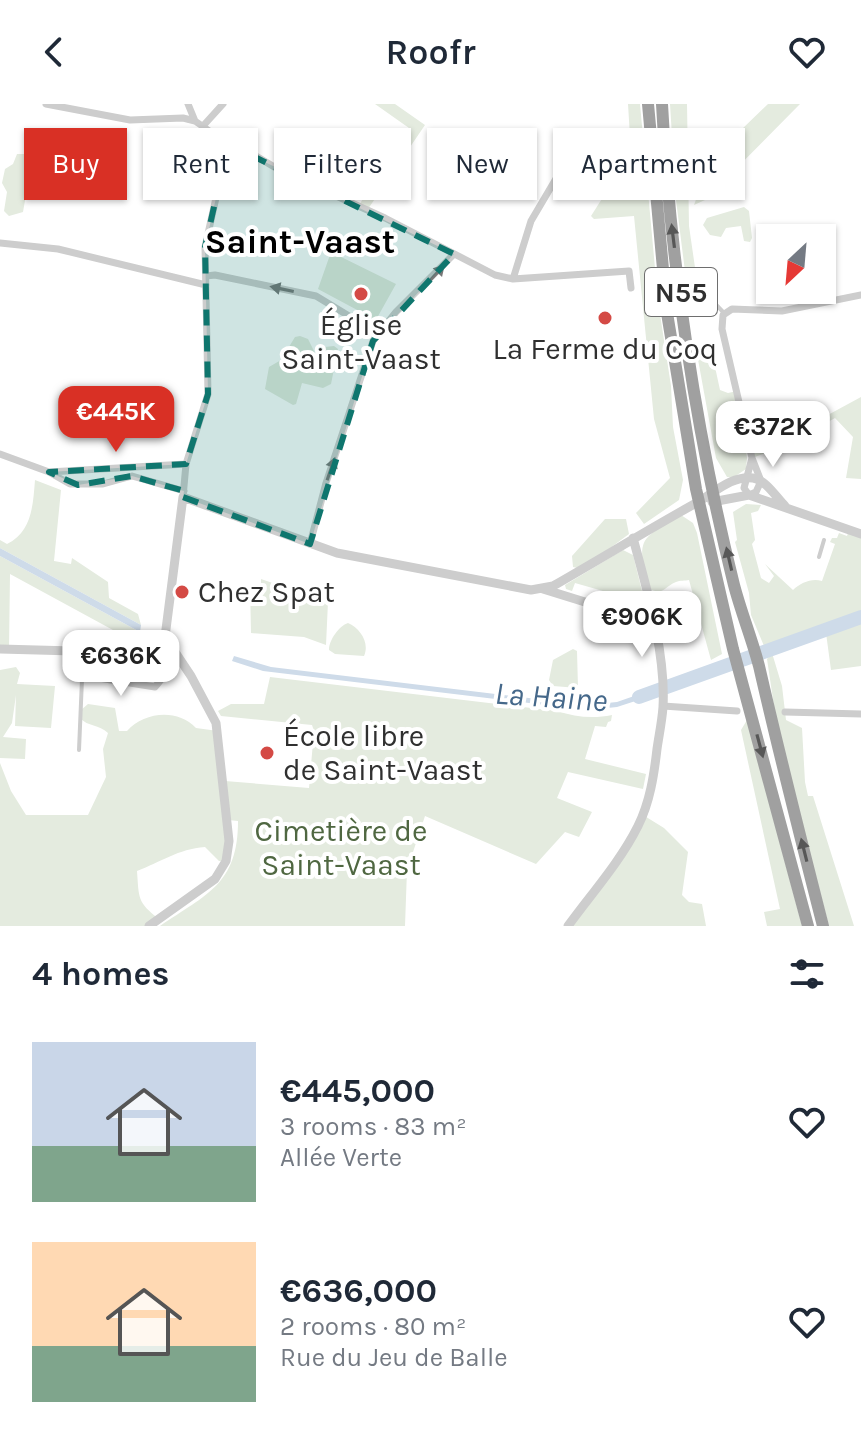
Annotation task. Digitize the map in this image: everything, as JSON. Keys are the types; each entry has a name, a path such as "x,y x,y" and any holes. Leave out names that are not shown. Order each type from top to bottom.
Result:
{"highway":[{"name":"N55","path":"648,104 667,313 700,501 733,649 808,926"},
{"name":"N55","path":"662,104 672,229 695,388 715,496 734,584 758,663 823,926"}],"street":[{"path":"46,104 130,120 183,118 205,128"},
{"path":"188,104 199,124"},
{"path":"199,124 223,104"},
{"path":"258,157 495,275 513,279 629,271 631,288"},
{"path":"513,279 531,221 553,184"},
{"path":"149,926 210,884 221,871 228,852 225,781 216,723 165,637 186,464 208,394 205,243 215,200"},
{"path":"0,243 58,249 206,280 215,275 316,296 377,333"},
{"path":"310,544 326,483 377,333 454,254"},
{"path":"785,506 761,481 752,458 721,319 724,313 735,309 782,311 861,295"},
{"path":"0,454 49,472 70,484 108,484 132,476 310,544 350,556 542,589 643,620 655,630"},
{"path":"749,495 744,488 752,458"},
{"path":"49,472 186,464"},
{"path":"542,589 558,584 677,511 715,496 745,479 761,481"},
{"path":"749,495 756,492 761,481"},
{"path":"715,496 749,495 861,534"},
{"path":"568,926 611,868 643,815 655,766 663,701 662,683 655,630 633,538"},
{"path":"0,649 84,650 165,637"},
{"path":"84,650 86,676 155,687 179,658"},
{"path":"663,701 737,711"},
{"path":"785,712 861,714"}],"lane":[{"path":"702,290 724,313"},
{"path":"819,557 824,540"},
{"path":"79,750 82,679 86,676"}],"highlighted area":[{"path":"228,144 454,254 373,341 310,544 183,497 184,491 132,476 78,485 49,472 186,464 208,394 205,247"}],"green space":[{"path":"375,104 395,104 425,125 411,146 409,128"},
{"path":"628,104 640,104 642,128 629,128"},
{"path":"670,104 687,104 687,128 672,128"},
{"path":"768,104 800,104 745,160 743,128"},
{"path":"17,154 24,154 23,212 9,216 4,211 7,192 2,183 5,169 13,164"},
{"path":"362,200 374,200 368,209 359,205"},
{"path":"601,200 649,200 673,427 683,480 679,500 644,524 636,513 670,478 654,419 634,216 594,219 591,216"},
{"path":"676,200 689,200 689,226 700,302 688,295"},
{"path":"744,207 749,211 750,242 744,241 741,226 726,228 721,237 710,235 703,225 707,218"},
{"path":"331,252 396,284 377,318 318,289"},
{"path":"295,337 308,339 318,359 325,347 338,349 331,384 323,388 302,383 293,405 265,389 269,367 281,360"},
{"path":"712,353 720,390 728,393 737,391 747,458 746,469 734,477 727,477 716,458 697,354"},
{"path":"861,397 861,479 846,478 853,437 835,418 789,444 755,457 750,449 778,442"},
{"path":"35,480 61,490 54,561 71,564 72,558 108,582 109,598 138,614 141,625 0,548 0,540 7,544 26,525 32,508"},
{"path":"746,504 761,505 758,511 751,513 755,540 752,544 761,578 769,583 774,576 765,564 793,590 806,582 822,581 835,544 830,542 832,538 837,538 839,533 847,536 849,530 861,534 861,611 764,646 751,615 749,593 735,542 733,512"},
{"path":"681,515 693,523 697,533 722,654 711,660 689,580 678,581 660,591 646,588 642,559 644,542 656,530"},
{"path":"605,519 626,519 629,534 582,569 573,567 572,556"},
{"path":"623,550 633,555 645,603 575,583 572,591 566,589 565,585"},
{"path":"0,556 140,632 135,642 10,574 9,649 0,649"},
{"path":"261,579 328,602 326,645 304,637 251,633 250,586 261,587"},
{"path":"861,621 861,666 831,670 826,633"},
{"path":"348,623 363,636 366,646 364,656 335,654 329,650 335,634"},
{"path":"573,649 577,651 578,688 553,686 549,680 553,660"},
{"path":"772,653 782,686 786,720 802,728 808,796 813,796 854,926 829,926 778,733 767,659"},
{"path":"16,667 20,673 17,684 55,686 51,728 15,726 16,695 12,723 3,737 26,739 25,759 0,758 0,670"},
{"name":"Cimetière de Saint-Vaast","path":"270,677 557,711 584,717 612,715 606,727 595,726 585,759 646,774 643,789 568,772 557,798 592,812 579,837 565,832 536,864 425,816 407,870 405,926 160,926 205,895 226,873 237,842 238,821 228,820 226,861 219,861 205,847 195,848 137,871 140,899 159,919 149,926 0,926 0,763 11,791 26,815 88,815 106,777 103,749 108,733 80,718 81,710 88,704 115,708 119,731 127,731 151,716 170,715 180,717 196,728 218,731 225,781 309,788 312,725 221,716 218,711 231,704 264,704"},
{"path":"747,720 802,926 767,926 764,912 780,909 741,730"},
{"path":"643,815 664,828 688,852 682,895 689,902 702,904 706,926 568,926"}],"water":[{"path":"0,548 141,625 140,632 0,556"},
{"path":"234,656 271,667 587,705 617,702 657,688 657,694 617,707 588,710 263,671 232,661"}],"waterway":[{"name":"La Haine","path":"639,697 861,617"}],"place":[{"name":"Église Saint-Vaast","path":"361,294"},
{"name":"La Ferme du Coq","path":"605,318"},
{"name":"Chez Spat","path":"182,592"},
{"name":"École libre de Saint-Vaast","path":"267,753"}],"district":[{"name":"Saint-Vaast","path":"300,242"}]}
